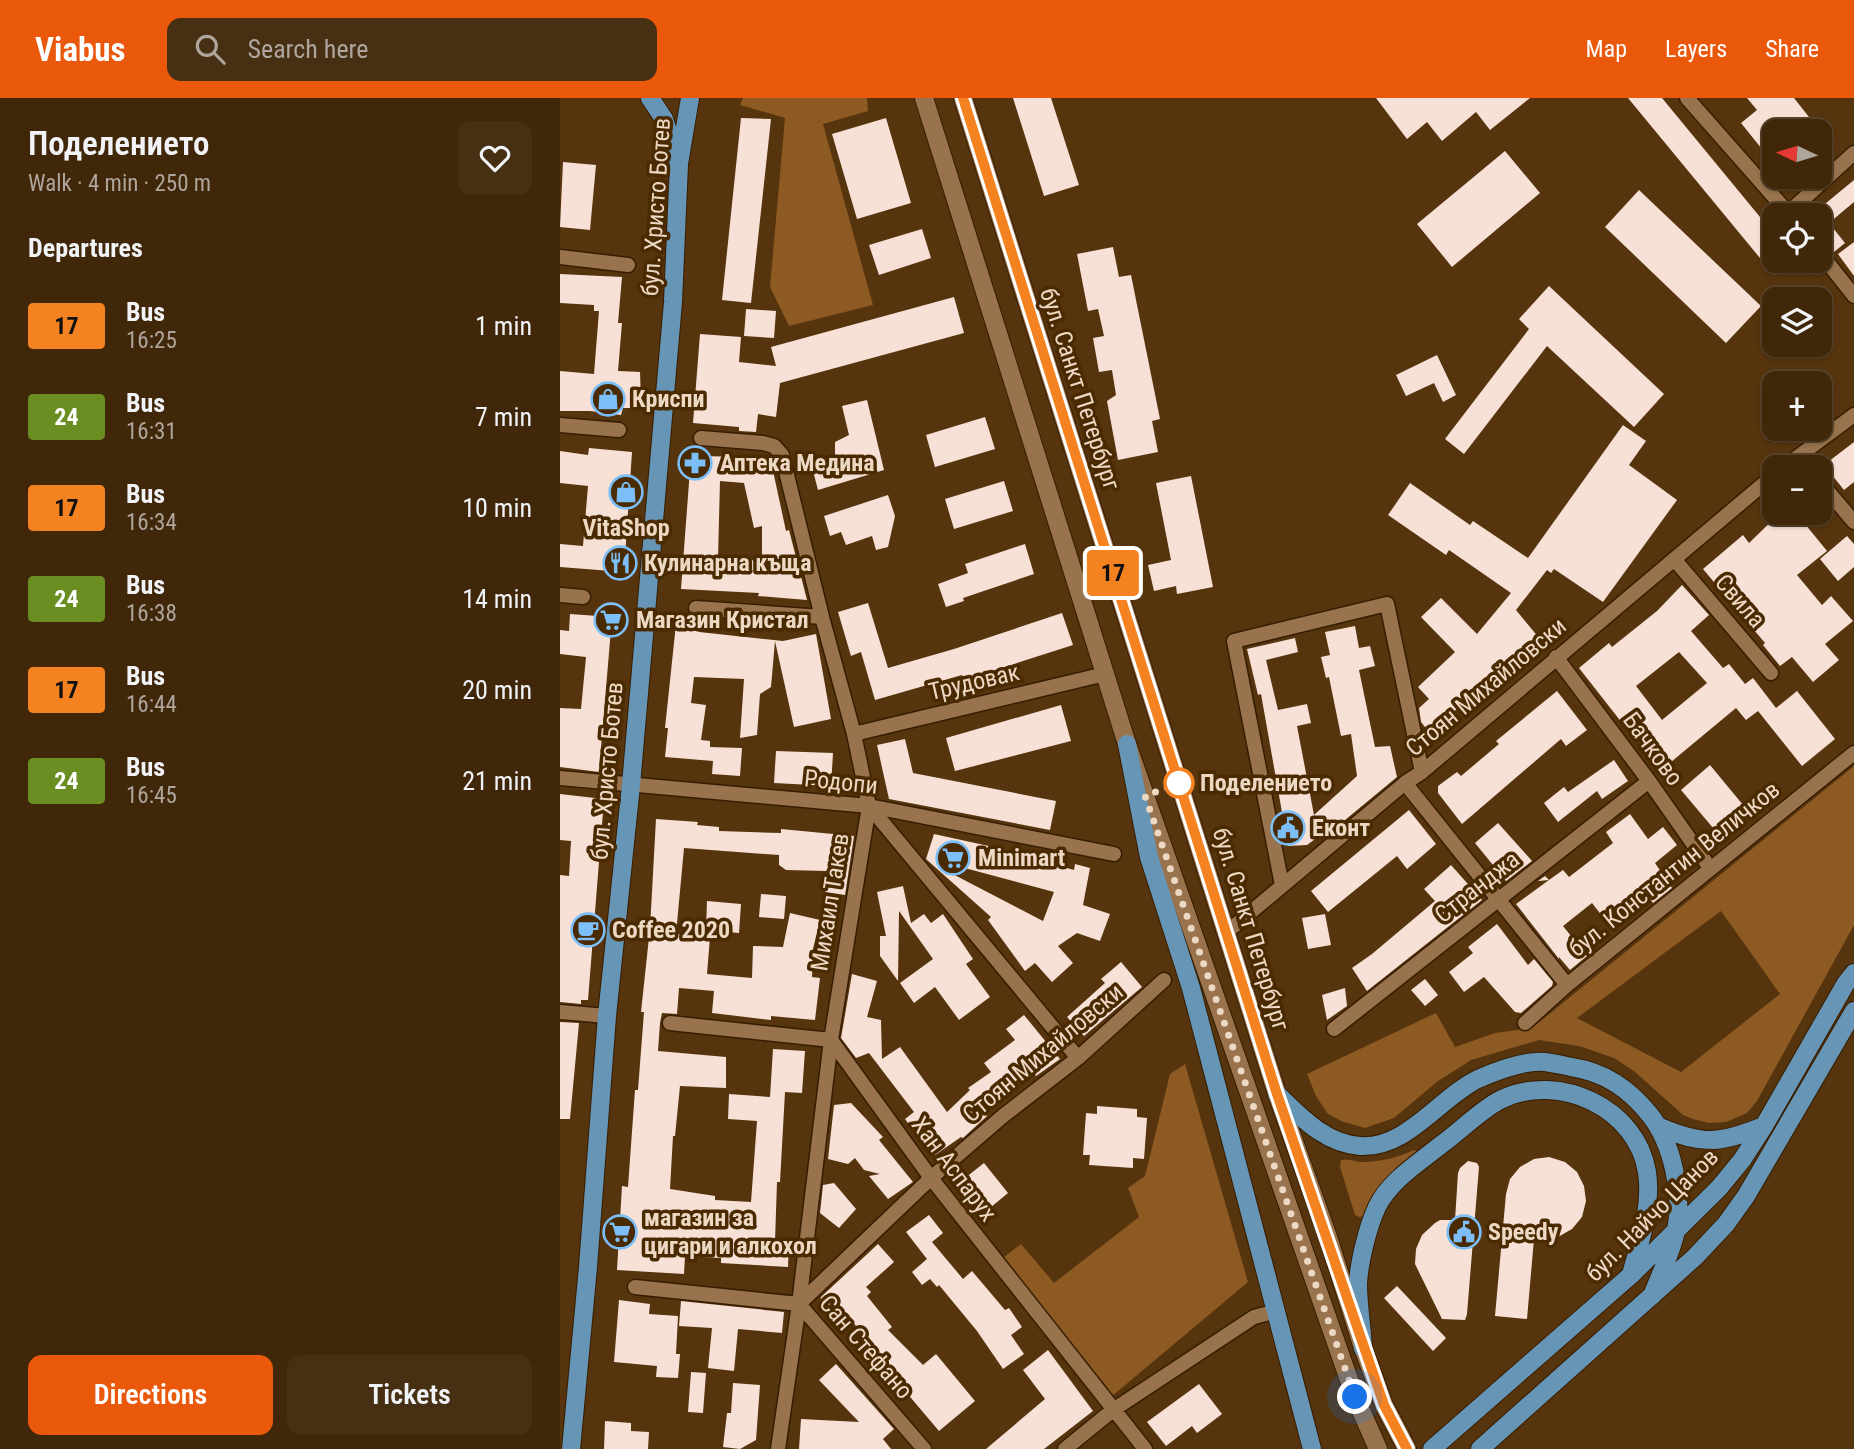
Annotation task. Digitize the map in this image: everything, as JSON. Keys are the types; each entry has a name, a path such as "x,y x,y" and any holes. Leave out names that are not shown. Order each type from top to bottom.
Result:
{"main road":[{"path":"650,98 664,119 679,164"},
{"name":"бул. Христо Ботев","path":"571,1449 607,1016 631,785 673,302 679,164 690,98"},
{"path":"924,98 1127,744 1300,1244 1355,1397 1378,1449"},
{"name":"бул. Санкт Петербург","path":"963,98 1277,1094 1327,1234 1363,1348 1384,1405 1407,1449"},
{"path":"1127,744 1149,858 1191,988 1312,1449"},
{"name":"бул. Найчо Цанов","path":"1432,1449 1631,1275 1727,1178 1764,1126 1854,973"},
{"name":"бул. Найчо Цанов","path":"1479,1449 1696,1257 1733,1215 1854,1011"},
{"path":"1277,1094 1307,1123 1331,1140 1361,1146 1387,1143 1476,1080 1511,1068 1542,1062 1582,1069 1614,1080 1638,1100 1660,1127 1672,1157 1676,1186 1676,1230 1652,1296"},
{"path":"1363,1348 1358,1282 1367,1236 1378,1205 1399,1178 1500,1099 1525,1091 1552,1090 1583,1097 1608,1110 1625,1124 1639,1145 1647,1171 1649,1198 1631,1275"},
{"path":"1660,1127 1687,1139 1709,1141 1730,1139 1764,1126"}],"street":[{"path":"1687,98 1779,203"},
{"path":"1801,203 1854,153"},
{"path":"560,257 628,265"},
{"path":"1832,268 1854,296"},
{"path":"1810,455 1854,415"},
{"path":"560,425 620,430"},
{"name":"Михаил Такев","path":"701,438 763,443 774,446 782,455 854,734 869,806 831,1040 799,1304 778,1449"},
{"name":"Стоян Михайловски","path":"1227,932 1405,783 1422,772 1762,485"},
{"path":"1832,496 1854,522"},
{"name":"Свила","path":"1674,559 1771,673"},
{"path":"560,595 583,597"},
{"path":"1283,885 1234,641 1387,604 1422,772"},
{"path":"696,608 822,617"},
{"name":"Бачково","path":"1556,657 1649,781 1710,869"},
{"name":"Трудовак","path":"854,734 1105,674"},
{"name":"бул. Константин Величков","path":"1525,1023 1567,985 1854,753"},
{"name":"Родопи","path":"560,778 869,806 1114,854"},
{"name":"Странджа","path":"1334,1029 1649,781"},
{"path":"1405,783 1567,985"},
{"path":"869,806 1078,1058"},
{"name":"Стоян Михайловски","path":"799,1304 931,1178 1003,1116 1078,1058 1164,980"},
{"path":"560,1012 607,1016"},
{"path":"670,1023 831,1040"},
{"name":"Хан Аспарух","path":"831,1040 931,1178 1144,1449"},
{"name":"Сан Стефано","path":"635,1287 799,1304 924,1449"},
{"path":"1065,1449 1113,1410 1254,1317 1277,1311"}],"shaded area":[{"path":"743,98 867,98 868,111 823,124 873,305 789,326 770,287 785,118 740,105"},
{"path":"1854,766 1854,925 1757,1101 1747,1113 1726,1122 1709,1123 1693,1119 1683,1115 1634,1071 1614,1058 1579,1046 1539,1040 1471,1060 1438,1081 1394,1118 1365,1128 1341,1121 1327,1113 1307,1074 1436,1013 1455,1047 1495,1033 1532,1028","holes":["1721,911 1780,994 1681,1072 1577,1018"]},
{"path":"1185,1064 1248,1282 1111,1397 1003,1258 1021,1244 1054,1283 1139,1217 1128,1188 1145,1176 1170,1074"},
{"path":"1414,1150 1420,1153 1387,1180 1366,1216 1355,1215 1340,1167 1341,1160 1376,1161"}],"building":[{"path":"1013,98 1051,98 1079,185 1044,196"},
{"path":"1376,98 1530,98 1490,130 1476,112 1442,141 1427,122 1407,139"},
{"path":"1628,98 1662,98 1762,219 1762,260"},
{"path":"1747,98 1794,98 1811,119 1762,119 1762,149 1741,123 1757,110"},
{"path":"741,118 771,119 751,303 722,300"},
{"path":"886,118 911,203 857,219 832,134"},
{"path":"1505,151 1540,193 1452,267 1417,224"},
{"path":"563,162 596,165 590,230 560,227"},
{"path":"1854,180 1854,202 1832,220 1832,203 1826,203"},
{"path":"1639,190 1761,306 1726,343 1605,227"},
{"path":"1832,227 1845,243 1834,252 1832,249"},
{"path":"922,229 931,258 879,275 869,245"},
{"path":"1854,242 1854,276 1838,254"},
{"path":"1113,247 1119,277 1131,275 1160,419 1152,421 1158,452 1118,460 1107,401 1116,395 1112,370 1099,372 1093,338 1104,336 1098,309 1088,311 1077,254"},
{"path":"560,274 622,277 618,371 640,372 641,401 632,408 623,408 621,415 560,411 560,371 594,374 599,311 594,311 594,305 560,303"},
{"path":"1549,286 1664,394 1634,427 1547,346 1464,454 1445,439 1529,329 1519,319"},
{"path":"954,297 964,333 780,383 776,417 758,414 756,432 739,431 739,427 693,423 700,334 741,337 739,362 776,366 771,347"},
{"path":"746,309 776,311 774,338 744,336"},
{"path":"1437,355 1456,395 1443,402 1434,383 1406,396 1396,375"},
{"path":"867,400 884,470 818,490 812,467 819,465 817,457 835,457 835,442 849,435 842,406"},
{"path":"985,417 995,449 935,467 926,435"},
{"path":"1623,425 1646,441 1629,465 1677,500 1603,602 1554,569 1551,573 1547,570 1516,610 1544,644 1480,697 1476,693 1429,732 1421,722 1419,708 1429,699 1418,687 1455,652 1421,617 1441,598 1477,634 1511,593 1449,550 1446,555 1388,515 1410,483 1470,525 1473,521 1528,558"},
{"path":"1854,442 1854,482 1844,490 1832,475 1832,459"},
{"path":"589,448 632,452 624,572 560,567 560,544 583,546 588,486 560,483 560,451 588,455"},
{"path":"691,456 770,457 786,531 789,530 807,600 758,596 759,593 681,589","holes":["720,481 744,483 754,528 762,526 762,561 718,558"]},
{"path":"1191,476 1213,587 1177,594 1176,586 1154,591 1148,565 1171,560 1156,483"},
{"path":"1004,481 1013,511 954,529 945,499"},
{"path":"888,495 895,516 888,547 876,550 872,536 846,545 841,532 830,536 824,516"},
{"path":"1768,525 1806,525 1827,551 1797,575 1822,605 1831,596 1853,621 1825,644 1839,660 1813,682 1792,657 1780,666 1763,645 1765,643 1703,569 1743,535 1749,543"},
{"path":"1847,536 1854,544 1854,567 1838,581 1820,559"},
{"path":"1025,544 1034,574 963,598 964,601 946,607 938,584 968,573 965,564"},
{"path":"1682,585 1709,615 1691,631 1723,668 1729,664 1745,684 1753,678 1776,708 1797,691 1835,739 1802,766 1758,711 1746,720 1736,708 1665,767 1630,725 1626,728 1579,668 1609,643 1612,647 1657,611","holes":["1679,652 1707,683 1662,720 1636,686"]},
{"path":"868,603 888,668 1062,613 1073,645 964,680 962,675 875,700 861,652 851,656 838,612"},
{"path":"570,614 612,617 599,772 560,767 560,708 581,709 586,657 560,654 560,630 569,631"},
{"path":"676,624 700,626 699,632 783,641 816,634 831,719 794,727 775,641 771,687 760,694 757,735 740,738 744,679 694,677 691,703 706,705 701,740 710,741 710,747 742,748 740,776 712,774 713,761 665,757 668,728 665,728"},
{"path":"1355,626 1359,648 1370,646 1375,666 1359,670 1375,747 1390,746 1397,777 1339,825 1337,823 1307,845 1288,846 1261,694 1258,695 1247,649 1295,638 1298,652 1266,660 1278,710 1307,704 1311,723 1297,726 1314,815 1357,776 1351,734 1341,736 1329,677 1326,678 1321,657 1330,655 1325,632"},
{"path":"1557,691 1587,730 1566,746 1561,739 1462,824 1438,793 1438,786 1457,772 1461,776 1499,744 1496,741"},
{"path":"1061,705 1071,741 955,771 946,738"},
{"path":"905,739 913,773 1056,801 1050,830 889,799 877,745"},
{"path":"776,751 833,753 831,786 774,783"},
{"path":"1614,760 1628,781 1602,799 1597,791 1558,822 1544,803 1564,787 1568,792"},
{"path":"1710,765 1748,811 1719,835 1681,790"},
{"path":"560,794 604,799 588,1000 581,1000 581,1004 560,1002 560,875 569,876 571,841 560,840"},
{"path":"1409,810 1436,844 1407,869 1397,856 1328,912 1311,891"},
{"path":"1630,814 1648,839 1663,827 1677,845 1655,863 1672,888 1653,903 1651,900 1613,930 1592,903 1563,926 1587,956 1570,970 1516,904 1563,870 1569,877 1613,843 1606,832"},
{"path":"656,819 698,822 697,825 719,827 719,831 781,833 781,829 854,836 845,895 825,892 827,871 786,870 779,865 779,855 684,848 676,934 710,937 707,974 752,978 753,946 783,947 790,913 820,920 813,949 812,977 820,978 815,1020 771,1016 771,1020 712,1013 714,991 679,988 677,1014 662,1013 660,1023 658,1051 726,1057 726,1088 680,1086 673,1136 670,1189 715,1196 715,1200 751,1202 757,1121 728,1119 729,1094 770,1097 773,1049 805,1051 802,1093 785,1092 780,1182 777,1182 775,1241 789,1241 788,1267 721,1263 721,1258 685,1256 684,1274 617,1270 622,1186 628,1187 635,1090 638,1090 644,1012 641,1012 650,928"},
{"path":"1498,823 1532,861 1506,881 1475,843"},
{"path":"934,834 1007,850 1074,870 1075,864 1090,868 1083,905 1110,914 1100,941 1077,933 1058,946 1073,963 1052,982 1035,963 1025,971 988,920 991,917 926,859","holes":["946,863 1054,892 1043,921 943,869"]},
{"path":"1451,865 1482,900 1367,991 1352,968 1435,901 1424,889"},
{"path":"903,886 911,923 924,914 931,923 943,914 973,959 966,964 990,997 959,1020 935,987 914,1003 900,983 933,959 899,911 898,981 880,956 880,936 886,936 877,892"},
{"path":"761,894 786,896 784,919 759,917"},
{"path":"707,901 741,904 739,933 706,930"},
{"path":"1325,914 1331,945 1308,949 1302,918"},
{"path":"1497,924 1528,965 1534,959 1553,982 1552,986 1521,1013 1515,1012 1484,977 1464,992 1449,972 1473,953 1468,947"},
{"path":"1121,962 1142,987 1084,1036 1067,1017 1105,983 1101,979"},
{"path":"852,974 877,981 867,1017 881,1020 882,1059 900,1047 947,1112 970,1090 968,1088 991,1072 984,1063 1015,1040 1006,1029 1024,1015 1060,1059 1036,1076 1031,1070 979,1107 987,1116 963,1138 935,1155 905,1119 914,1112 869,1053 856,1058 841,1038"},
{"path":"1425,979 1438,995 1425,1006 1411,990"},
{"path":"1345,988 1347,1006 1327,1020 1322,995"},
{"path":"560,1022 579,1023 570,1119 560,1119"},
{"path":"851,1103 883,1137 879,1140 913,1182 888,1199 869,1176 880,1174 864,1170 855,1158 848,1164 828,1159 834,1105"},
{"path":"1097,1106 1137,1109 1137,1117 1147,1118 1144,1159 1133,1158 1133,1168 1089,1165 1090,1155 1083,1155 1086,1113 1097,1114"},
{"path":"1549,1157 1565,1162 1577,1172 1584,1186 1586,1201 1582,1217 1572,1229 1558,1237 1534,1239 1527,1319 1495,1316 1506,1194 1510,1179 1520,1167 1534,1159"},
{"path":"1468,1161 1477,1163 1479,1167 1467,1314 1465,1320 1442,1319 1415,1264 1416,1249 1422,1235 1435,1223 1440,1220 1455,1220 1458,1173"},
{"path":"984,1163 1008,1193 979,1217 955,1186"},
{"path":"834,1183 856,1209 839,1228 820,1213 823,1185"},
{"path":"929,1215 943,1233 932,1242 963,1279 972,1271 1005,1310 1009,1308 1022,1327 1011,1335 1024,1354 1003,1369 977,1331 939,1285 937,1287 930,1279 922,1285 912,1272 927,1259 906,1232"},
{"path":"878,1244 894,1262 866,1287 871,1292 867,1296 892,1327 888,1330 923,1365 936,1354 975,1401 939,1431 900,1385 904,1382 875,1353 848,1316 838,1326 820,1307 821,1297"},
{"path":"1397,1286 1446,1338 1433,1351 1384,1298"},
{"path":"619,1300 650,1304 649,1314 678,1316 678,1378 656,1377 657,1366 614,1362"},
{"path":"681,1301 784,1312 782,1333 738,1329 734,1371 708,1368 712,1328 679,1326"},
{"path":"1048,1350 1093,1411 1044,1449 986,1449 1045,1399 1023,1370"},
{"path":"836,1364 894,1429 883,1439 891,1449 799,1449 801,1419 859,1422 819,1380"},
{"path":"691,1372 706,1373 703,1413 688,1412"},
{"path":"733,1383 760,1385 756,1440 740,1449 723,1447 727,1413 731,1413"},
{"path":"1199,1384 1222,1414 1197,1433 1192,1426 1166,1446 1147,1422"},
{"path":"605,1421 631,1423 631,1431 649,1432 648,1449 604,1449"}],"bus line":[{"name":"17","path":"963,98 1277,1094 1327,1234 1363,1348 1384,1405 1407,1449"}],"place":[{"name":"Криспи","path":"608,399"},
{"name":"Аптека Медина","path":"695,463"},
{"name":"VitaShop","path":"626,492"},
{"name":"Кулинарна къща","path":"620,563"},
{"name":"Магазин Кристал","path":"611,620"},
{"name":"Поделението","path":"1179,783"},
{"name":"Еконт","path":"1288,828"},
{"name":"Minimart","path":"953,858"},
{"name":"Coffee 2020","path":"588,930"},
{"name":"магазин за цигари и алкохол","path":"620,1232"},
{"name":"Speedy","path":"1464,1232"}],"route":[{"path":"1179,783 1145,796 1355,1397"}]}
